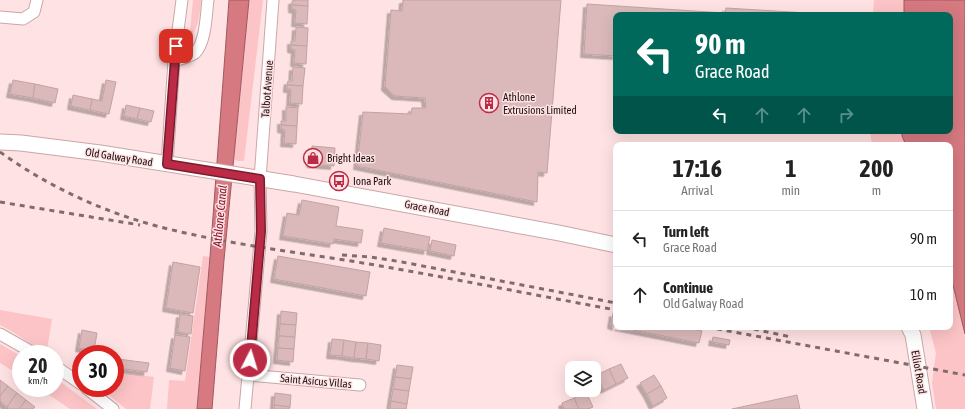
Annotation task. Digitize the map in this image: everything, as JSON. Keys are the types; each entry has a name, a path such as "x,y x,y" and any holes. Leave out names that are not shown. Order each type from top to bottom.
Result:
{"main road":[{"name":"Old Galway Road","path":"0,142 21,143 92,152 238,175"},
{"name":"Grace Road","path":"238,175 357,195 613,244"},
{"name":"Elliot Road","path":"911,331 925,409"}],"street":[{"path":"0,18 23,19 34,12 37,0"},
{"path":"174,61 194,54 198,49 204,35 208,0"},
{"name":"Talbot Avenue","path":"245,409 261,231 260,179 273,0"},
{"path":"167,164 174,61 182,1"},
{"path":"1,335 19,345"},
{"name":"Saint Asicus Villas","path":"248,374 360,385"},
{"path":"97,397 112,409"}],"shaded area":[{"path":"193,0 201,0 201,6 196,27 189,41"},
{"path":"249,0 263,0 244,161 238,161 234,159"},
{"path":"874,0 904,0 904,12 873,12"},
{"path":"870,134 902,134 905,142 872,142"},
{"path":"203,256 210,257 197,409 167,409 169,380 185,381"},
{"path":"953,285 965,334 965,409 936,409 932,383 936,353 930,330 953,330"},
{"path":"0,310 52,319 48,345 32,345 0,325"},
{"path":"0,344 12,351 12,370 0,363"},
{"path":"124,373 154,377 150,409 126,409 111,397 124,397"},
{"path":"64,385 72,391 72,397 81,397 97,409 70,409 52,397 64,397"}],"water":[{"name":"Athlone Canal","path":"229,0 249,0 224,260 212,409 197,409 210,257"},
{"path":"904,0 965,0 965,334 953,285 953,142 905,142 902,136 902,134 953,134 953,12 904,12"}],"building":[{"path":"308,0 308,6 292,5 292,1"},
{"name":"Athlone Extrusions Limited","path":"403,0 561,0 547,173 538,172 537,202 357,166 363,112 411,114 412,108 426,108 425,98 395,96 385,87 391,10 402,11"},
{"path":"587,4 710,12 613,12 613,56 584,54"},
{"path":"292,5 308,6 307,24 295,23 296,10 292,9"},
{"path":"726,8 791,12 725,12"},
{"path":"296,27 308,28 307,46 291,45 291,41 295,41"},
{"path":"291,45 307,46 306,64 294,63 295,50 291,49"},
{"path":"293,67 305,68 303,86 287,85 288,81 292,81"},
{"path":"13,80 35,84 33,98 10,94"},
{"path":"106,80 116,82 109,114 90,110 92,99 102,101"},
{"path":"35,84 58,89 55,103 33,98"},
{"path":"287,85 303,86 302,104 290,103 291,89 287,89"},
{"path":"73,95 92,99 90,110 71,106"},
{"path":"126,105 140,108 137,119 124,116"},
{"path":"286,107 298,108 297,126 281,125 281,121 286,121"},
{"path":"140,108 154,111 151,122 137,119"},
{"path":"281,125 297,126 296,144 284,143 285,130 281,129"},
{"path":"312,146 335,148 334,166 310,164"},
{"path":"302,200 339,207 336,226 363,230 361,243 334,239 333,244 283,236 287,213 299,215"},
{"path":"384,228 430,237 427,251 381,243"},
{"path":"432,240 456,245 454,256 430,251"},
{"path":"278,256 370,272 366,296 274,279"},
{"path":"173,262 200,267 193,313 166,308"},
{"path":"281,311 297,313 296,325 280,324"},
{"path":"613,313 613,326 611,325"},
{"path":"180,314 193,316 191,334 178,332"},
{"path":"280,324 296,325 295,337 279,336"},
{"path":"82,330 97,333 95,345 80,345"},
{"path":"633,330 698,330 702,331 699,343"},
{"path":"175,335 190,337 185,371 170,368"},
{"path":"279,336 295,337 294,349 278,348"},
{"path":"713,337 730,340 729,345 712,342"},
{"path":"332,339 344,340 342,356 330,355"},
{"path":"344,340 356,342 354,358 342,356"},
{"path":"356,342 368,343 366,359 354,358"},
{"path":"368,343 381,345 379,361 366,359"},
{"path":"278,348 294,349 293,362 277,360"},
{"path":"124,360 149,363 147,372 124,369"},
{"path":"621,364 628,378 616,384 609,369"},
{"path":"397,365 413,367 411,379 395,377"},
{"path":"609,369 616,384 604,390 601,384 601,373"},
{"path":"654,375 661,386 647,394 640,383"},
{"path":"395,377 411,379 409,391 393,389"},
{"path":"0,380 8,386 0,396"},
{"path":"8,386 12,389 12,397 14,397 7,407 0,401 0,396"},
{"path":"661,386 667,398 653,406 647,394"},
{"path":"393,389 409,391 407,404 391,401"},
{"path":"275,393 291,395 290,407 274,405"},
{"path":"797,395 800,409 732,409"},
{"path":"14,397 22,397 26,400 19,409 10,409 7,407"},
{"path":"588,397 593,407 588,409 579,409 574,398"},
{"path":"574,398 579,409 564,409 562,403"},
{"path":"26,400 35,407 33,409 19,409"},
{"path":"391,401 407,404 406,409 390,409"},
{"path":"274,405 290,407 289,409 274,409"}],"railway":[{"path":"0,152 54,186 93,204 133,219 179,232 233,243 400,269 613,309"},
{"path":"0,202 140,225"},
{"path":"342,255 371,257 402,262 613,302"},
{"path":"723,330 965,375"},
{"path":"758,330 791,337"}],"place":[{"name":"Athlone Extrusions Limited","path":"489,103"},
{"name":"Bright Ideas","path":"313,158"},
{"name":"Iona Park","path":"339,181"}],"route":[{"path":"176,46 167,164 260,179 261,231 250,360"}]}
